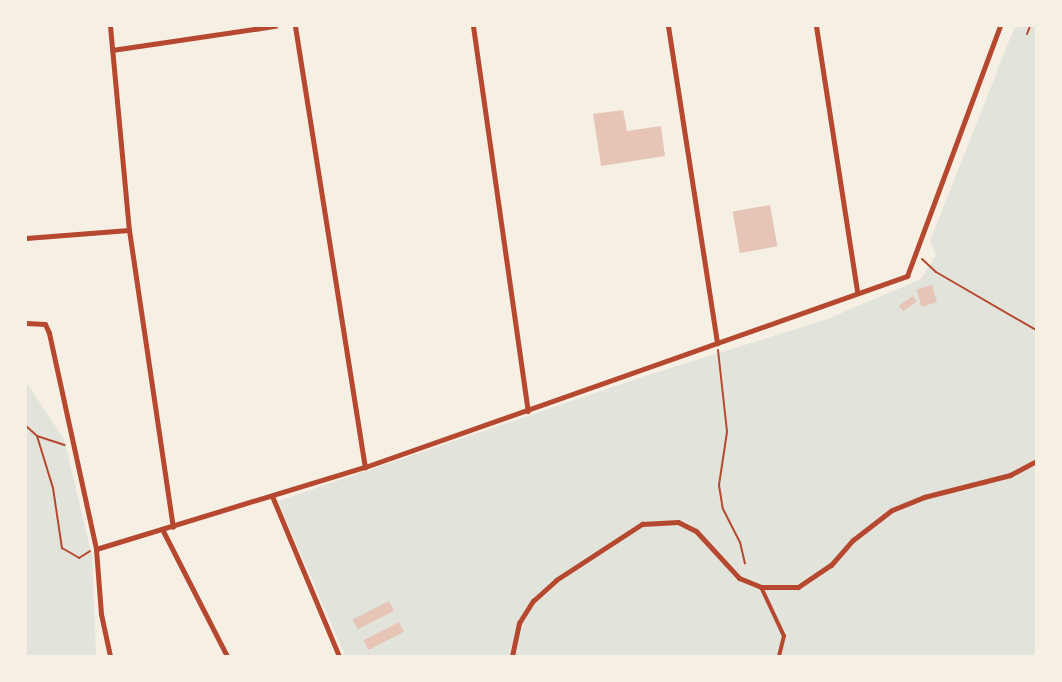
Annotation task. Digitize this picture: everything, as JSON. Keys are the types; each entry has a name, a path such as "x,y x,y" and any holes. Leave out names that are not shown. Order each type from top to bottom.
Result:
{"street":[{"path":"110,26 129,230 173,527"},
{"path":"112,50 275,26"},
{"path":"295,26 364,467"},
{"path":"473,26 528,411"},
{"path":"668,26 717,344"},
{"path":"816,26 857,292"},
{"path":"96,549 163,531 364,467 907,276 1000,26"},
{"path":"26,238 129,230"},
{"path":"26,323 45,324 49,333 96,549 101,614 110,657"},
{"path":"512,657 519,623 533,602 556,580 642,524 678,522 696,531 739,578 761,587 798,586 818,576 878,519 909,502 1010,475 1036,461"},
{"path":"272,496 339,657"},
{"path":"163,531 227,657"},
{"path":"761,587 784,636 779,657"}],"path":[{"path":"1027,34 1030,26"},
{"path":"915,253 936,272 1036,330"},
{"path":"717,344 727,432 719,485 723,509 740,542 745,562"},
{"path":"26,426 37,436 54,444 74,446"},
{"path":"37,436 59,512 56,528 62,548 79,558 96,549"}],"shaded area":[{"path":"1015,26 1036,26 1036,656 345,656 278,501 645,376 825,320 921,279 936,255 930,241"},
{"path":"26,382 64,439 92,556 96,656 26,656"}],"building":[{"path":"623,110 627,131 661,126 665,156 601,166 593,114"},
{"path":"770,205 777,246 740,253 733,212"},
{"path":"932,285 937,302 922,307 917,289"},
{"path":"913,296 917,302 903,311 899,306"},
{"path":"389,601 394,611 357,629 352,620"},
{"path":"399,622 404,632 368,650 363,640"}]}
